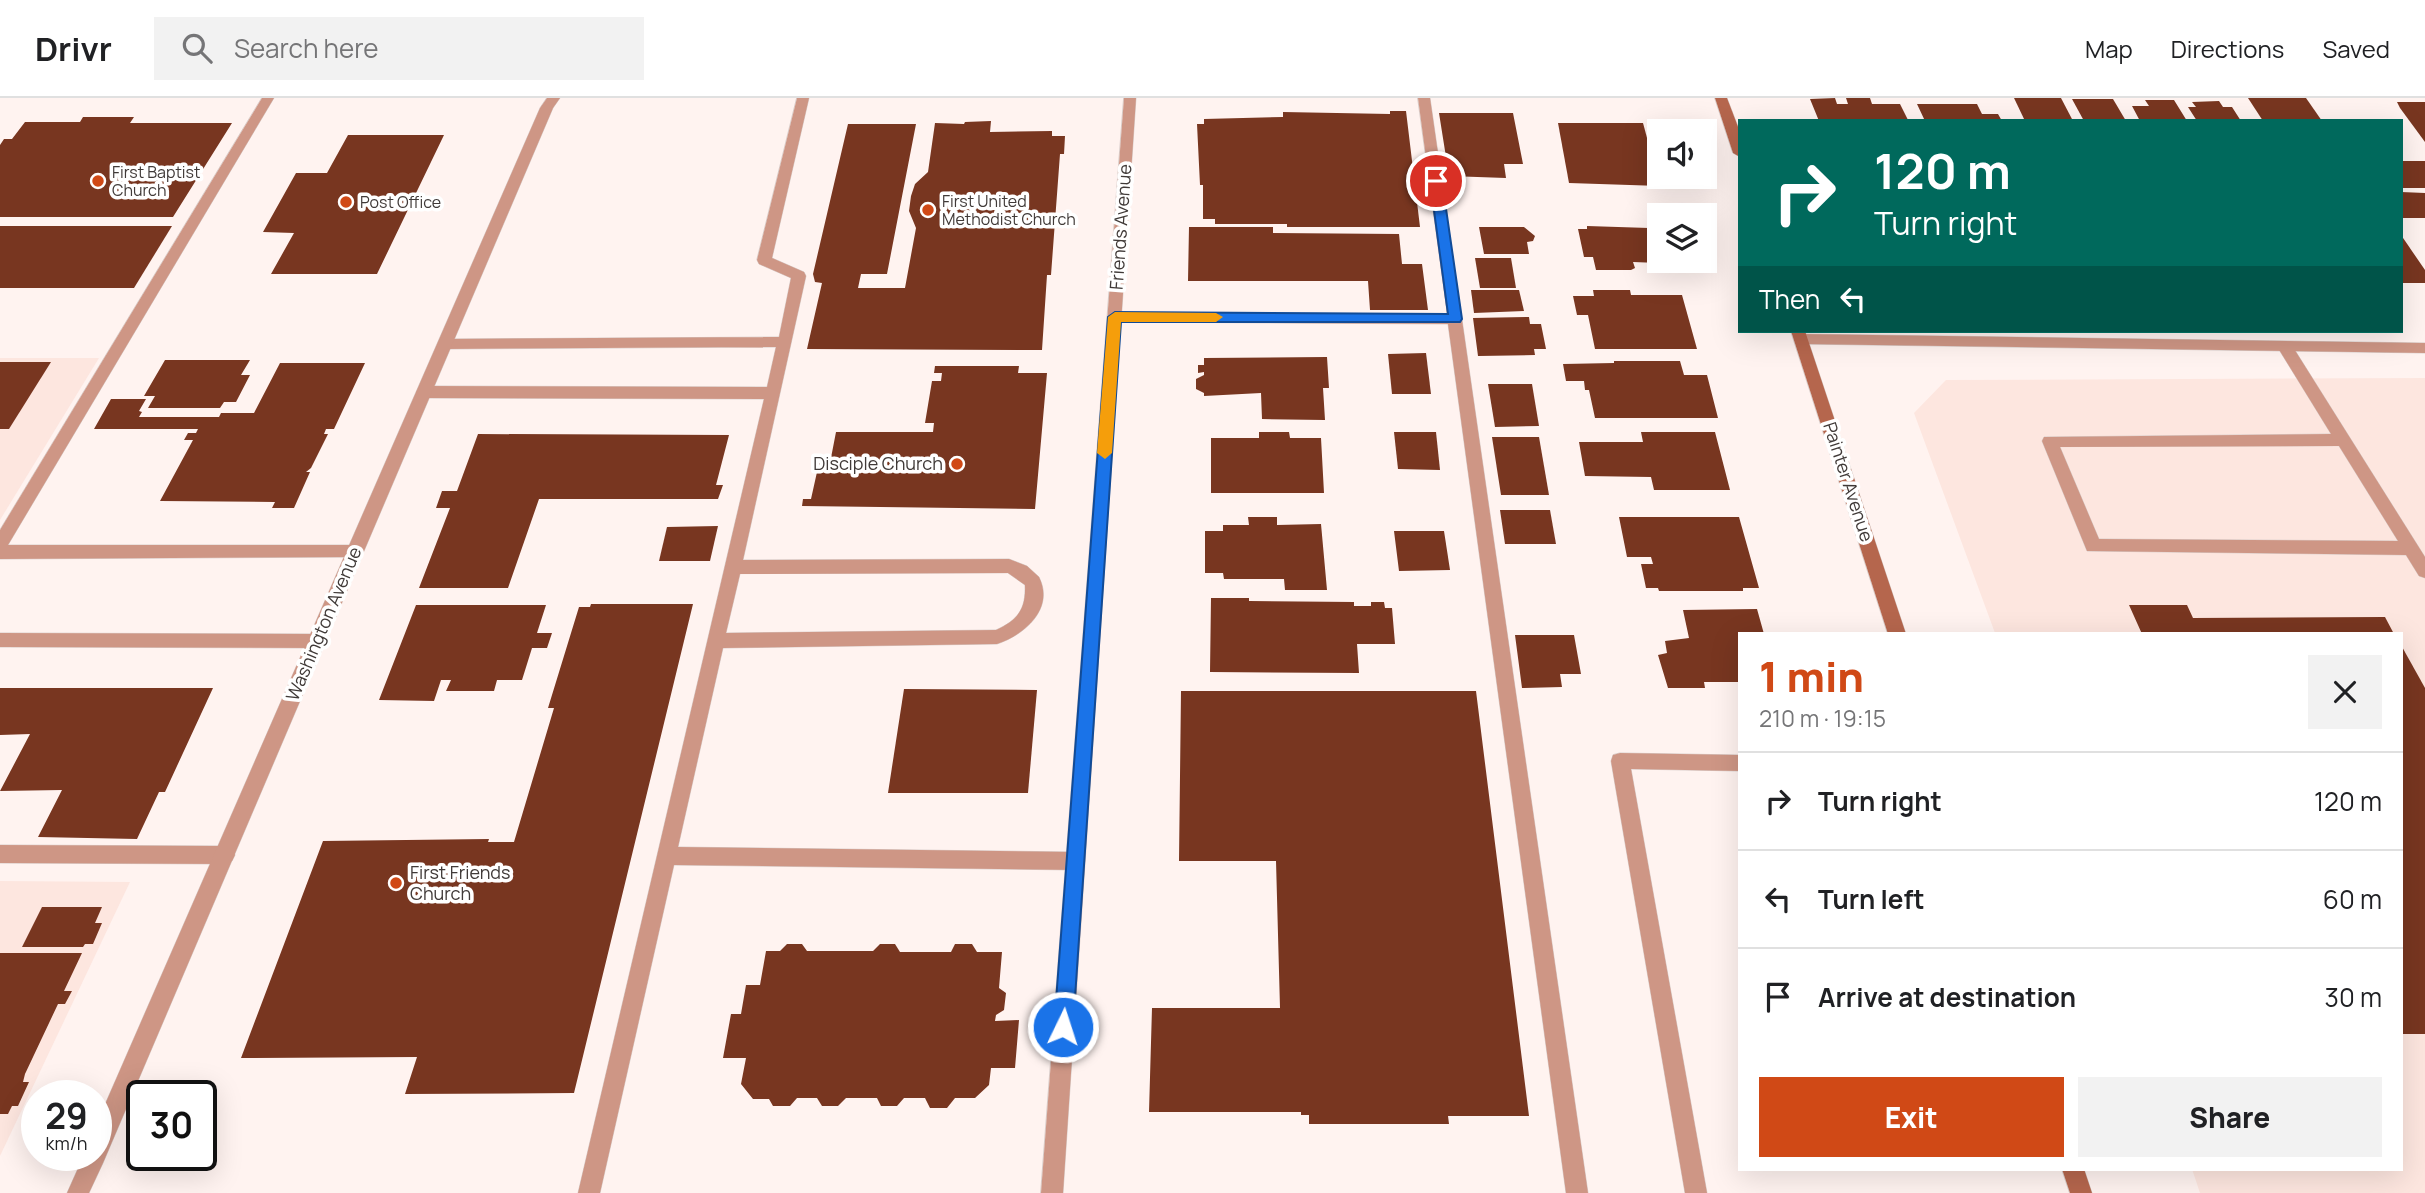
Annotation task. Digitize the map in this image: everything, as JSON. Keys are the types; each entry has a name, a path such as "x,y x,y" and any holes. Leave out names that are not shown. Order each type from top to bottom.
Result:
{"main road":[{"path":"1721,98 1738,147"},
{"name":"Painter Avenue","path":"1799,335 1896,632"},
{"path":"2074,1171 2081,1193"}],"street":[{"path":"0,544 268,98"},
{"name":"Washington Avenue","path":"112,1114 547,108 554,98"},
{"path":"589,1193 796,293 799,276 764,260 803,98"},
{"name":"Friends Avenue","path":"1052,1193 1130,98"},
{"path":"1424,98 1577,1193"},
{"path":"1115,317 1455,319"},
{"path":"1799,335 2286,348 2425,348"},
{"path":"445,344 786,342"},
{"path":"2286,348 2425,571"},
{"path":"424,392 774,393"},
{"path":"2343,440 2050,441 2093,546 2411,548"},
{"path":"0,552 355,552"},
{"path":"717,641 997,637 1024,623 1032,608 1034,594 1033,582 1021,571 1009,566 734,567"},
{"path":"0,640 317,641"},
{"path":"1696,1193 1620,761 1738,763"},
{"path":"0,854 225,855"},
{"path":"667,856 1075,862"},
{"name":"Washington Avenue","path":"78,1193 87,1171"}],"shaded area":[{"path":"0,358 99,358 0,520"},
{"path":"2425,378 2425,1193 2200,1193 2193,1171 2403,1171 2403,632 1995,632 1914,413 1946,380"},
{"path":"0,881 130,882 36,1080 21,1080 21,1112 0,1156"}],"building":[{"path":"1835,98 1837,104 1848,104 1846,98 1870,98 1872,104 1900,104 1908,119 1818,119 1810,99"},
{"path":"2014,98 2061,98 2072,119 2024,119"},
{"path":"2248,98 2306,98 2321,119 2262,119"},
{"path":"2072,99 2113,99 2125,119 2083,119"},
{"path":"2145,100 2174,100 2186,119 2139,119 2132,106 2149,106"},
{"path":"2219,101 2223,107 2232,107 2240,119 2196,119 2188,107 2196,107 2192,102"},
{"path":"2397,102 2425,102 2425,142 2400,108"},
{"path":"1917,104 1977,104 1982,114 1998,114 2001,119 1924,119"},
{"path":"1390,111 1406,111 1420,227 1287,227 1287,224 1215,224 1215,219 1203,219 1203,185 1200,185 1197,124 1204,124 1204,119 1283,117 1283,112 1390,114"},
{"path":"1439,113 1513,113 1523,164 1504,164 1506,178 1449,176"},
{"name":"First Baptist Church","path":"83,117 134,117 130,123 232,123 173,217 0,217 0,145 4,139 12,139 25,122 80,122"},
{"path":"991,121 990,132 1052,131 1052,136 1065,136 1064,154 1060,154 1051,275 1047,275 1042,350 807,349 822,283 815,282 813,274 848,124 916,124 887,274 861,274 858,288 905,288 916,228 909,211 911,196 915,184 928,172 935,123"},
{"path":"1558,123 1643,123 1647,138 1647,186 1569,183"},
{"name":"Post Office","path":"348,135 444,135 377,274 271,274 294,233 263,232 296,173 327,173"},
{"path":"2403,161 2425,161 2425,188 2403,188"},
{"path":"2403,192 2425,193 2425,218 2403,218"},
{"path":"0,226 172,226 134,288 0,288"},
{"path":"1587,226 1647,228 1647,263 1633,262 1635,268 1631,270 1596,270 1593,257 1584,257 1578,229 1587,229"},
{"path":"1189,227 1273,227 1273,233 1399,234 1402,264 1422,264 1428,310 1370,310 1368,281 1188,281"},
{"path":"1479,227 1524,227 1535,236 1533,241 1527,242 1529,254 1484,254"},
{"path":"2403,238 2425,270 2425,283 2403,283"},
{"path":"1475,258 1511,258 1516,288 1480,288"},
{"path":"1471,290 1519,290 1524,311 1474,313"},
{"path":"1593,290 1630,290 1631,295 1682,295 1697,349 1595,349 1588,315 1577,315 1573,296 1594,296"},
{"path":"1529,317 1530,324 1541,324 1546,349 1534,349 1535,355 1478,356 1473,318"},
{"path":"1426,353 1431,394 1392,394 1388,354"},
{"path":"1327,357 1329,388 1323,388 1325,420 1262,419 1261,393 1204,396 1204,393 1196,389 1196,379 1204,375 1204,372 1198,373 1198,365 1204,365 1204,358"},
{"path":"165,360 250,360 241,375 250,375 236,402 224,402 220,408 148,408 155,396 144,396"},
{"path":"1680,361 1684,375 1707,375 1718,418 1595,418 1589,390 1585,390 1584,381 1566,381 1563,364"},
{"path":"0,362 51,362 9,429 0,429"},
{"path":"280,363 365,363 334,429 326,429 324,434 328,434 311,468 306,472 310,472 294,508 272,508 275,502 160,501 193,440 184,440 188,433 196,433 198,429 94,429 111,399 146,399 139,411 142,412 139,417 219,417 221,413 254,413"},
{"path":"935,366 1019,366 1018,373 1047,373 1035,509 802,506 803,499 811,499 819,463 830,463 836,432 933,432 934,423 925,423 932,381 941,381 942,373 934,373"},
{"path":"1488,384 1532,384 1539,426 1495,427"},
{"path":"1259,432 1289,432 1290,438 1321,438 1324,493 1211,493 1211,438 1259,438"},
{"path":"1394,432 1436,432 1440,470 1398,469"},
{"path":"1641,432 1715,432 1730,490 1654,490 1651,477 1585,476 1579,442 1643,442"},
{"path":"478,434 729,435 716,485 723,485 718,499 539,499 508,588 419,588 450,508 436,508 442,491 457,491"},
{"path":"1492,437 1539,437 1549,495 1501,495"},
{"path":"1500,510 1550,510 1556,544 1505,544"},
{"path":"1248,517 1277,517 1277,525 1321,524 1327,590 1285,590 1284,579 1224,579 1223,573 1205,573 1205,531 1223,531 1223,525 1249,525"},
{"path":"1619,517 1739,517 1759,588 1743,588 1743,591 1659,591 1658,588 1646,588 1641,564 1653,564 1651,557 1627,557"},
{"path":"718,526 710,561 659,561 667,527"},
{"path":"1394,531 1444,531 1450,570 1399,571"},
{"path":"1211,598 1354,602 1354,606 1371,606 1371,602 1384,602 1385,608 1392,608 1395,644 1357,644 1359,673 1210,672"},
{"path":"591,604 693,604 574,1093 405,1094 417,1057 241,1058 323,841 489,839 488,842 514,842 554,708 548,708 579,607 590,607"},
{"path":"416,605 546,605 537,633 552,633 547,648 532,648 522,680 497,680 494,691 446,691 451,680 441,680 434,701 379,700"},
{"path":"2129,605 2187,605 2193,618 2385,617 2393,632 2141,632"},
{"path":"1757,609 1763,632 1738,632 1738,682 1704,682 1705,688 1668,688 1658,655 1667,653 1665,641 1689,638 1683,610"},
{"path":"1515,635 1574,635 1581,674 1560,674 1562,687 1522,688"},
{"path":"2403,649 2425,688 2425,1034 2403,1034"},
{"path":"0,688 213,688 165,792 159,792 137,839 38,837 62,790 0,791 30,734 0,735"},
{"path":"904,689 1037,690 1028,793 888,793"},
{"path":"1181,691 1476,691 1529,1116 1448,1116 1449,1124 1309,1124 1309,1115 1301,1115 1301,1112 1149,1112 1152,1008 1280,1008 1276,861 1179,861"},
{"path":"42,907 102,907 95,923 102,923 93,944 85,944 83,947 22,947"},
{"path":"787,944 802,944 807,951 873,951 880,944 895,944 900,952 951,952 955,944 972,944 977,952 1002,952 999,988 1006,993 1004,1010 996,1015 995,1021 1019,1020 1015,1068 991,1068 989,1085 975,1098 955,1098 947,1108 930,1108 925,1098 904,1098 897,1106 881,1106 877,1098 846,1098 838,1106 822,1106 817,1098 797,1098 790,1106 773,1106 769,1099 753,1099 741,1084 746,1058 723,1058 731,1014 741,1014 746,985 760,985 766,951 780,951"},
{"path":"0,953 82,953 64,991 72,991 65,1004 58,1004 24,1080 21,1080 21,1099 18,1106 12,1106 8,1114 0,1114"}],"slow traffic":[{"path":"1105,453 1115,317 1216,317"}],"place":[{"name":"First Baptist Church","path":"98,181"},
{"name":"Post Office","path":"346,202"},
{"name":"First United Methodist Church","path":"928,210"},
{"name":"Disciple Church","path":"957,464"},
{"name":"First Friends Church","path":"396,883"}],"route":[{"path":"1063,1027 1115,317 1455,319 1436,181"}]}
